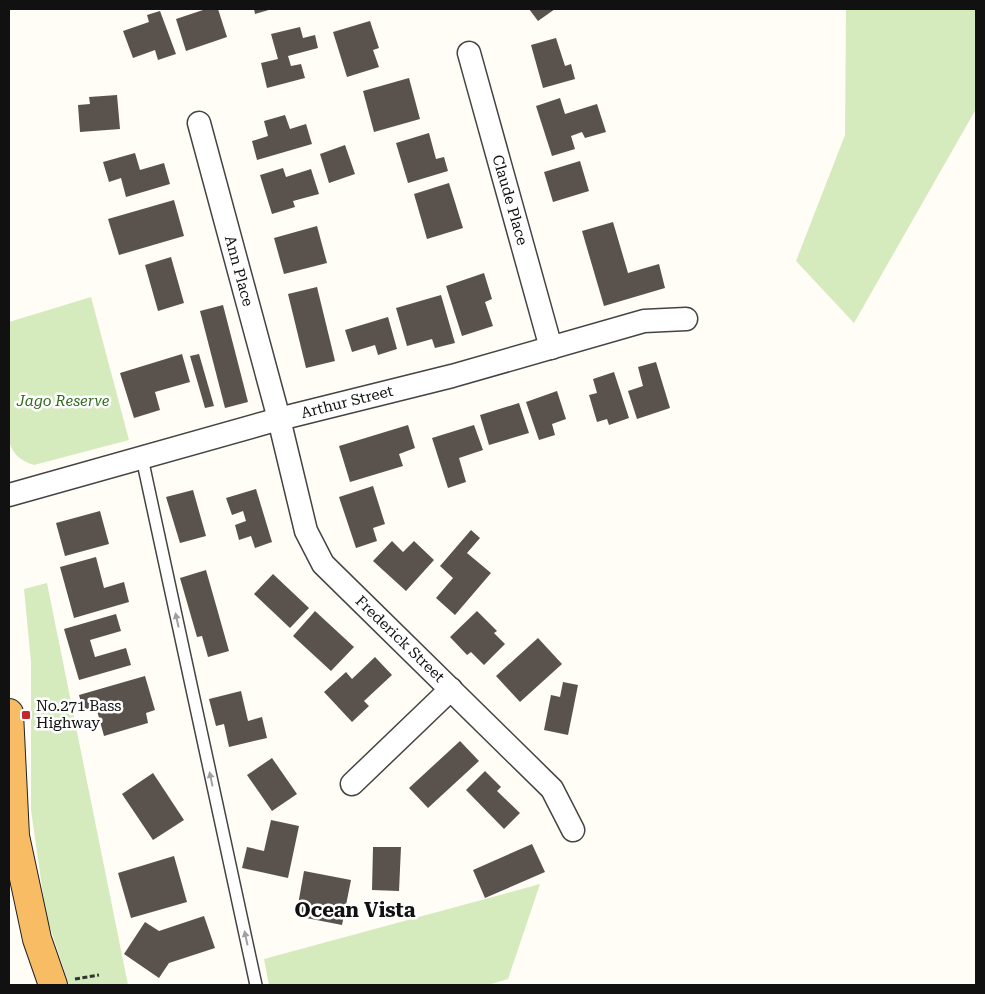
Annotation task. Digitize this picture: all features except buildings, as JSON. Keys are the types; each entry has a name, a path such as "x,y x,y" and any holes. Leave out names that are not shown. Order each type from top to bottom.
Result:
{"highway":[{"path":"9,713 15,836 37,939 53,985"}],"street":[{"name":"Claude Place","path":"468,53 551,348"},
{"name":"Ann Place","path":"199,123 279,419"},
{"name":"Arthur Street","path":"9,495 279,419 452,376 644,321 686,319"},
{"name":"Frederick Street","path":"279,419 306,532 323,564 552,788 573,830"},
{"path":"352,784 451,689"}],"lane":[{"path":"142,458 256,985"}],"green space":[{"path":"846,9 976,9 976,109 854,323 796,261 845,135"},
{"name":"Jago Reserve","path":"91,297 129,440 34,465 15,454 9,441 9,322"},
{"path":"47,583 128,985 69,985 46,915 31,810 31,662 24,589"},
{"path":"540,884 508,979 488,985 269,985 264,959"}],"place":[{"name":"No.271 Bass Highway","path":"26,715"}],"district":[{"name":"Ocean Vista","path":"355,910"}]}
